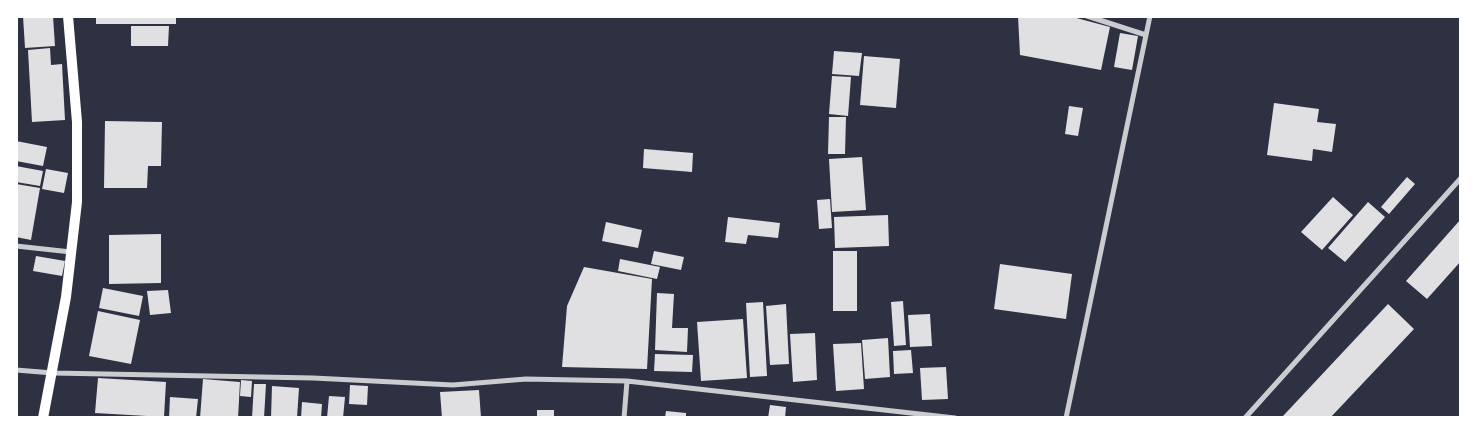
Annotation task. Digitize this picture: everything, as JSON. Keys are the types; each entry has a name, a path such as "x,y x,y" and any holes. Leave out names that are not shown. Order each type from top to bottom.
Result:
{"main road":[{"path":"43,418 53,373 77,202 77,122 68,16"}],"street":[{"path":"1088,16 1146,35"},
{"path":"1066,418 1150,16"},
{"path":"1246,418 1461,178"},
{"path":"16,246 71,252"},
{"path":"16,370 53,373 313,378 444,385 526,379 627,381 955,418"},
{"path":"624,418 627,381"}],"building":[{"path":"23,16 53,16 55,46 25,48"},
{"path":"96,16 176,16 176,24 96,24"},
{"path":"1018,16 1069,16 1110,27 1101,70 1020,55"},
{"path":"131,26 169,26 168,46 131,46"},
{"path":"1120,33 1138,36 1132,70 1114,67"},
{"path":"50,48 51,65 62,64 65,120 32,122 28,50"},
{"path":"834,51 862,53 859,76 832,74"},
{"path":"864,56 900,59 896,108 860,105"},
{"path":"832,76 851,77 848,116 829,114"},
{"path":"1274,103 1319,109 1317,122 1336,124 1332,152 1313,149 1312,161 1267,155"},
{"path":"1069,106 1083,108 1078,136 1065,134"},
{"path":"829,117 846,117 845,154 828,154"},
{"path":"105,121 162,122 161,166 148,166 147,188 104,188"},
{"path":"16,141 47,147 43,166 16,161"},
{"path":"644,149 693,153 692,172 643,168"},
{"path":"862,157 866,210 832,212 829,159"},
{"path":"16,166 43,171 40,186 16,182"},
{"path":"46,169 68,173 64,193 42,189"},
{"path":"1407,177 1415,184 1389,214 1381,207"},
{"path":"16,184 40,188 31,240 16,237"},
{"path":"1333,197 1353,215 1322,250 1301,232"},
{"path":"830,199 832,228 819,229 817,200"},
{"path":"1368,202 1385,217 1345,262 1328,248"},
{"path":"888,215 889,246 835,248 834,217"},
{"path":"728,217 780,223 778,238 748,235 746,244 725,242"},
{"path":"1461,219 1461,261 1427,299 1406,281"},
{"path":"606,222 642,230 638,248 602,241"},
{"path":"161,234 161,283 109,284 109,235"},
{"path":"654,251 684,257 681,270 651,264"},
{"path":"833,251 857,251 857,311 833,311"},
{"path":"36,256 65,261 62,276 33,271"},
{"path":"620,259 660,267 657,279 618,271"},
{"path":"1000,264 1072,274 1066,319 994,309"},
{"path":"584,267 652,279 647,369 562,367 567,306"},
{"path":"103,288 143,296 139,316 99,308"},
{"path":"168,290 171,313 150,315 147,291"},
{"path":"657,293 674,294 672,328 688,328 687,352 655,350"},
{"path":"903,301 906,345 894,346 891,302"},
{"path":"763,302 767,376 750,377 746,303"},
{"path":"786,304 789,364 770,365 766,306"},
{"path":"1388,304 1414,329 1330,418 1285,418 1283,416"},
{"path":"98,311 140,320 131,364 89,356"},
{"path":"930,314 932,346 910,347 908,315"},
{"path":"743,319 747,378 701,381 697,322"},
{"path":"815,333 817,380 793,382 790,334"},
{"path":"888,338 890,377 865,379 862,340"},
{"path":"861,343 864,389 836,391 833,344"},
{"path":"911,350 913,373 894,374 893,351"},
{"path":"655,354 693,355 692,372 654,371"},
{"path":"946,367 948,399 922,400 920,368"},
{"path":"98,378 166,382 164,417 95,413"},
{"path":"203,379 240,382 238,418 200,418"},
{"path":"241,380 252,381 251,397 240,396"},
{"path":"254,384 266,384 264,418 252,418"},
{"path":"350,385 368,386 367,405 349,404"},
{"path":"272,386 299,388 297,418 271,418"},
{"path":"479,390 481,418 442,418 440,392"},
{"path":"329,396 345,397 343,418 327,418"},
{"path":"170,397 198,399 196,418 169,418"},
{"path":"302,402 322,404 321,418 301,418"},
{"path":"770,405 786,407 785,418 768,418"},
{"path":"537,410 554,410 554,418 537,418"},
{"path":"666,411 686,413 686,418 665,418"}]}
